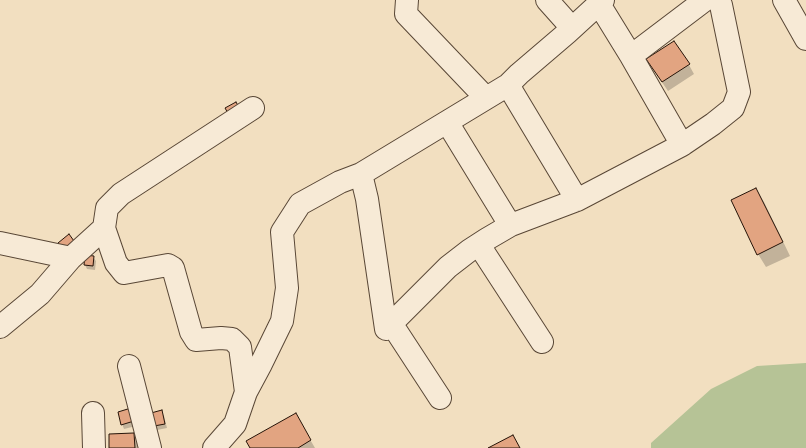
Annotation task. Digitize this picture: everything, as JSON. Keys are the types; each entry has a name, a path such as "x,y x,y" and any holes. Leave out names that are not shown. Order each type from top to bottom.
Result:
{"street":[{"path":"407,0 406,14 486,98"},
{"path":"547,0 572,28"},
{"path":"631,56 705,0"},
{"path":"361,174 367,199 386,329 448,267 470,250 511,226 577,200 682,144 713,124 733,108 739,92 721,5 718,0"},
{"path":"784,0 806,40"},
{"path":"214,448 234,424 246,392 282,321 287,288 282,232 300,204 340,182 361,174 508,85 601,2 682,144"},
{"path":"508,85 577,200"},
{"path":"246,392 240,347 232,339 221,338 196,340 190,332 173,268 168,265 124,273 116,263 104,228 107,208 121,194 253,108"},
{"path":"447,122 511,226"},
{"path":"0,326 40,294 71,258 104,228"},
{"path":"0,243 71,258"},
{"path":"479,245 542,342"},
{"path":"392,323 440,398"},
{"path":"129,366 150,448"},
{"path":"92,413 94,448"}],"green space":[{"path":"806,363 806,448 651,448 651,443 711,389 757,366"}],"building":[{"path":"674,41 690,64 662,82 646,59"},
{"path":"236,102 240,109 229,115 225,108"},
{"path":"756,188 783,242 757,255 731,200"},
{"path":"69,234 74,241 63,250 58,243"},
{"path":"85,255 94,256 93,266 84,265"},
{"path":"131,408 134,421 121,425 118,412"},
{"path":"162,410 165,424 154,426 151,413"},
{"path":"296,413 311,440 298,448 250,448 246,441"},
{"path":"134,433 135,448 109,448 109,434"},
{"path":"513,435 520,448 488,448"}]}
